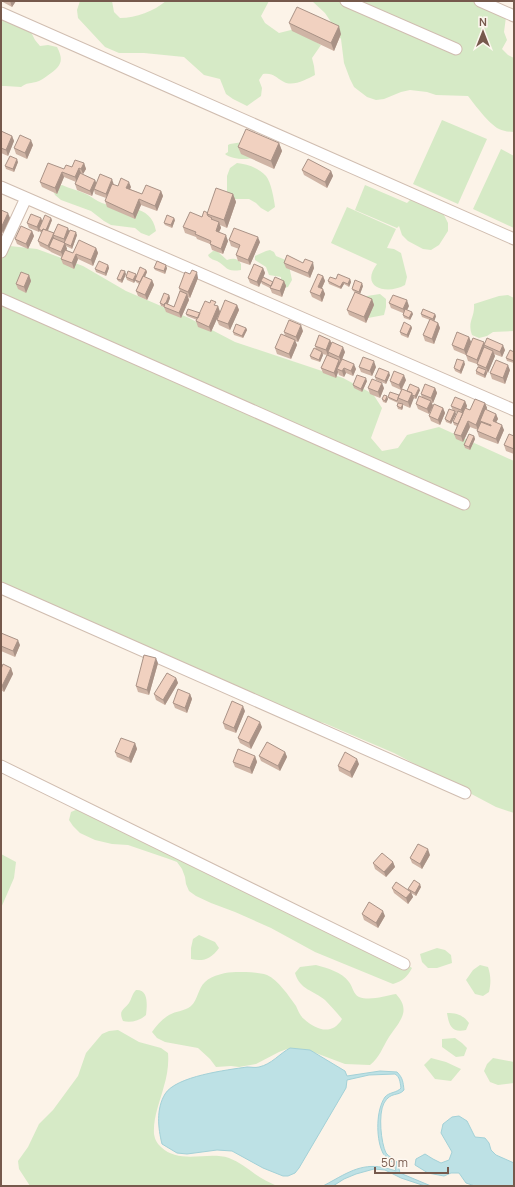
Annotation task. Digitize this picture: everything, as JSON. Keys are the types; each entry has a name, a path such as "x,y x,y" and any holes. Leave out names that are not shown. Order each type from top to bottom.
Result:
{"street":[{"path":"346,1 456,49"},
{"path":"480,1 514,16"},
{"path":"1,13 514,239"},
{"path":"1,187 514,410"},
{"path":"1,252 26,198"},
{"path":"1,298 464,504"},
{"path":"1,588 465,792"},
{"path":"1,766 404,964"}],"green space":[{"path":"80,1 112,1 114,12 120,18 132,17 144,13 156,8 166,1 269,1 261,16 265,23 279,33 295,29 321,45 312,58 315,75 292,84 284,82 272,75 263,74 259,80 262,88 261,96 247,106 226,94 220,79 204,75 184,57 144,53 119,53 105,47 78,18 77,10"},
{"path":"312,1 492,1 506,17 504,32 507,40 502,49 514,58 514,132 508,132 495,127 482,114 468,96 436,95 427,92 410,90 384,99 376,100 367,97 354,87 344,63 341,39 325,13"},
{"path":"1,14 31,32 40,46 48,45 57,47 61,57 58,67 40,80 21,87 1,86"},
{"path":"442,120 487,139 458,204 413,184"},
{"path":"243,142 252,158 238,159 225,154 228,152 228,145"},
{"path":"501,149 514,156 514,228 473,209"},
{"path":"237,163 253,167 266,176 271,186 275,207 268,212 249,199 232,199 227,193 227,176 230,168"},
{"path":"62,185 88,195 102,203 142,211 148,215 153,222 156,231 149,236 141,233 135,228 111,225 91,211 61,200 55,195 52,188"},
{"path":"365,185 407,203 411,199 441,209 448,223 448,231 439,245 431,250 423,249 408,241 402,235 399,226 397,228 355,210"},
{"path":"347,207 396,229 387,248 394,249 401,253 407,277 405,285 390,289 378,287 373,284 371,279 372,272 377,264 331,243"},
{"path":"1,245 37,249 83,266 126,291 189,318 235,342 343,378 373,394 382,408 371,438 382,451 398,448 407,435 439,427 514,461 514,813 496,807 394,753 324,723 293,717 1,587"},
{"path":"270,250 274,252 276,256 288,261 292,280 288,287 284,288 281,285 281,277 269,275 266,267 255,260 255,256"},
{"path":"213,251 217,251 227,260 237,260 241,264 241,270 230,270 221,263 209,257 208,255"},
{"path":"380,294 386,299 384,315 368,318 364,303 367,296"},
{"path":"508,295 514,298 514,331 493,332 487,336 479,338 472,335 470,326 474,304 499,296"},
{"path":"78,809 398,958 412,968 404,978 393,984 315,952 271,928 196,896 189,891 182,869 177,862 128,845 112,844 95,840 80,833 69,820 71,812"},
{"path":"1,854 16,862 14,878 1,908"},
{"path":"199,935 215,942 219,948 213,955 203,960 191,959 193,939"},
{"path":"437,948 445,950 451,955 452,963 437,968 428,968 422,962 420,954"},
{"path":"316,965 334,971 342,976 349,982 355,994 359,997 373,998 396,994 401,1000 403,1011 400,1021 389,1037 379,1056 370,1065 345,1064 313,1052 287,1049 256,1064 239,1067 216,1067 198,1048 165,1042 157,1038 152,1032 166,1017 191,1006 195,1001 201,987 212,977 220,974 236,972 256,973 271,977 283,989 296,1006 301,1016 309,1023 324,1030 334,1028 342,1019 325,1000 300,983 295,973 300,967"},
{"path":"480,965 488,967 490,976 489,992 483,996 475,994 466,980 473,970"},
{"path":"136,990 140,990 145,995 147,1003 146,1015 135,1021 123,1021 121,1012 129,1003"},
{"path":"447,1013 462,1016 469,1023 466,1030 461,1031 452,1028"},
{"path":"118,1030 139,1042 161,1048 168,1053 167,1074 154,1128 155,1138 161,1147 168,1152 185,1157 221,1156 229,1158 240,1163 260,1177 277,1186 30,1186 19,1169 18,1161 28,1147 39,1124 53,1110 78,1076 86,1053 102,1034 109,1031"},
{"path":"455,1038 467,1048 464,1056 456,1057 442,1047 442,1039"},
{"path":"431,1058 446,1062 461,1069 451,1081 435,1079 424,1065"},
{"path":"493,1058 514,1062 514,1083 498,1085 490,1082 484,1071 487,1064"}],"water":[{"path":"290,1048 310,1050 345,1071 347,1076 380,1071 397,1072 402,1078 404,1090 389,1097 382,1108 381,1128 384,1148 386,1153 396,1161 400,1173 431,1186 425,1186 401,1178 385,1170 374,1169 356,1174 333,1186 323,1186 350,1172 364,1167 371,1166 387,1168 396,1171 393,1163 383,1153 378,1131 382,1102 387,1095 401,1088 399,1078 395,1074 369,1075 347,1080 346,1088 299,1168 295,1173 288,1176 283,1176 263,1168 232,1151 217,1150 187,1154 177,1153 162,1144 159,1125 159,1112 165,1094 171,1088 191,1078 215,1072 264,1066"},
{"path":"459,1116 467,1121 475,1137 485,1138 489,1143 491,1150 496,1155 514,1163 514,1186 475,1186 466,1183 459,1173 451,1173 444,1176 428,1173 415,1165 416,1159 425,1154 441,1163 449,1160 452,1152 441,1133 443,1124 452,1117"}],"building":[{"path":"297,7 339,26 331,43 289,23"},
{"path":"246,129 279,143 271,161 238,147"},
{"path":"1,131 12,136 6,150 1,148"},
{"path":"20,135 31,140 25,153 14,148"},
{"path":"10,156 17,159 13,169 5,166"},
{"path":"308,159 331,171 325,182 302,170"},
{"path":"75,160 84,163 81,169 79,168 75,177 62,172 55,188 40,182 48,163 64,169 66,165 72,167"},
{"path":"80,173 95,180 90,191 75,184"},
{"path":"100,174 112,179 106,194 94,189"},
{"path":"121,178 129,182 126,188 142,194 146,185 161,191 155,206 139,199 133,214 105,201 112,184 118,186"},
{"path":"216,188 233,194 224,220 207,214"},
{"path":"1,210 8,213 1,228"},
{"path":"204,211 208,213 208,216 212,218 211,219 219,222 216,231 226,235 221,249 210,244 211,241 195,234 196,232 183,227 190,212 202,217"},
{"path":"31,214 41,218 37,227 27,223"},
{"path":"45,215 51,218 46,230 43,229 42,231 39,229"},
{"path":"167,215 174,218 171,225 164,223"},
{"path":"58,224 68,228 64,239 53,235"},
{"path":"21,226 32,231 26,244 15,239"},
{"path":"234,228 258,237 248,260 236,255 240,245 229,240"},
{"path":"43,229 54,233 48,246 38,241"},
{"path":"70,230 76,232 71,246 64,243"},
{"path":"53,238 65,243 61,252 49,247"},
{"path":"79,240 96,248 91,260 76,254 72,263 61,259 65,250 73,253"},
{"path":"287,255 303,263 305,259 313,262 308,273 284,263"},
{"path":"99,261 108,265 105,273 95,269"},
{"path":"157,261 166,265 164,271 154,268"},
{"path":"254,264 263,268 257,282 248,278"},
{"path":"140,267 146,270 140,282 135,280"},
{"path":"121,270 125,271 121,280 117,279"},
{"path":"192,270 197,272 188,292 179,288 185,272 190,274"},
{"path":"128,271 136,274 133,280 126,277"},
{"path":"21,272 29,275 24,287 16,284"},
{"path":"318,274 323,276 318,287 323,289 320,296 310,292"},
{"path":"338,274 350,279 348,284 343,282 340,287 328,281 330,277 336,279"},
{"path":"143,276 152,280 145,295 136,291"},
{"path":"263,277 273,282 271,286 261,281"},
{"path":"275,277 284,281 280,291 270,288"},
{"path":"355,280 362,283 359,292 352,289"},
{"path":"180,291 187,294 179,313 164,307 165,303 174,307"},
{"path":"355,292 372,299 364,317 347,310"},
{"path":"164,293 169,295 164,305 160,303"},
{"path":"393,295 407,300 403,309 389,303"},
{"path":"211,300 216,302 214,305 218,306 209,327 196,321 205,301 210,303"},
{"path":"225,300 237,305 228,324 217,320"},
{"path":"188,309 200,313 198,318 186,314"},
{"path":"405,309 412,312 409,318 403,315"},
{"path":"423,309 435,314 433,319 421,314"},
{"path":"430,319 438,323 432,339 423,335"},
{"path":"289,320 301,325 296,337 284,332"},
{"path":"404,322 411,326 407,335 400,332"},
{"path":"236,324 246,328 242,336 233,332"},
{"path":"457,332 469,337 464,350 452,345"},
{"path":"281,334 295,340 289,354 275,348"},
{"path":"319,335 330,340 326,350 315,346"},
{"path":"473,338 484,342 477,360 466,355"},
{"path":"487,338 503,345 500,352 484,345"},
{"path":"332,342 343,347 339,357 328,352"},
{"path":"484,347 493,351 486,368 477,364"},
{"path":"314,348 322,352 319,360 310,356"},
{"path":"510,350 514,352 514,361 506,358"},
{"path":"327,355 339,360 334,373 321,368"},
{"path":"363,357 374,361 370,371 359,367"},
{"path":"342,359 354,364 351,371 344,368 342,371 337,369"},
{"path":"457,359 464,361 460,371 454,368"},
{"path":"496,360 508,365 503,378 490,373"},
{"path":"478,367 486,370 484,375 476,371"},
{"path":"379,368 389,372 385,381 375,377"},
{"path":"394,371 404,375 399,385 390,381"},
{"path":"357,375 366,378 361,389 353,385"},
{"path":"372,379 382,383 378,392 368,388"},
{"path":"410,384 419,388 415,396 407,391"},
{"path":"425,384 435,388 431,398 421,394"},
{"path":"402,389 412,393 408,402 398,398"},
{"path":"390,392 399,395 397,401 388,397"},
{"path":"384,395 387,396 385,401 382,399"},
{"path":"419,396 431,401 427,409 416,404"},
{"path":"455,397 465,401 461,410 451,406"},
{"path":"475,399 485,403 476,425 468,421 461,436 454,434 465,408 470,410"},
{"path":"398,403 403,404 401,408 397,406"},
{"path":"434,404 443,408 438,420 429,416"},
{"path":"449,409 455,411 450,422 445,419"},
{"path":"485,409 496,414 493,421 502,425 496,439 477,431 481,422 491,426 480,421"},
{"path":"458,411 463,413 458,424 453,422"},
{"path":"469,434 474,436 469,447 464,445"},
{"path":"509,434 514,436 514,449 504,445"},
{"path":"1,633 18,640 13,651 1,646"},
{"path":"144,655 156,658 147,690 136,686"},
{"path":"3,664 11,668 1,686 1,669"},
{"path":"167,673 176,678 163,700 154,694"},
{"path":"178,689 190,694 185,708 173,703"},
{"path":"232,701 243,706 234,728 223,723"},
{"path":"248,716 260,722 249,743 238,738"},
{"path":"121,738 135,743 129,758 115,752"},
{"path":"267,742 285,752 278,766 259,756"},
{"path":"238,749 255,756 250,768 233,762"},
{"path":"345,752 357,759 350,772 338,766"},
{"path":"418,844 428,849 420,864 410,858"},
{"path":"382,853 393,862 384,872 373,863"},
{"path":"414,880 420,884 415,893 408,889"},
{"path":"396,882 411,892 406,898 392,888"},
{"path":"369,902 383,911 376,923 362,914"}]}
